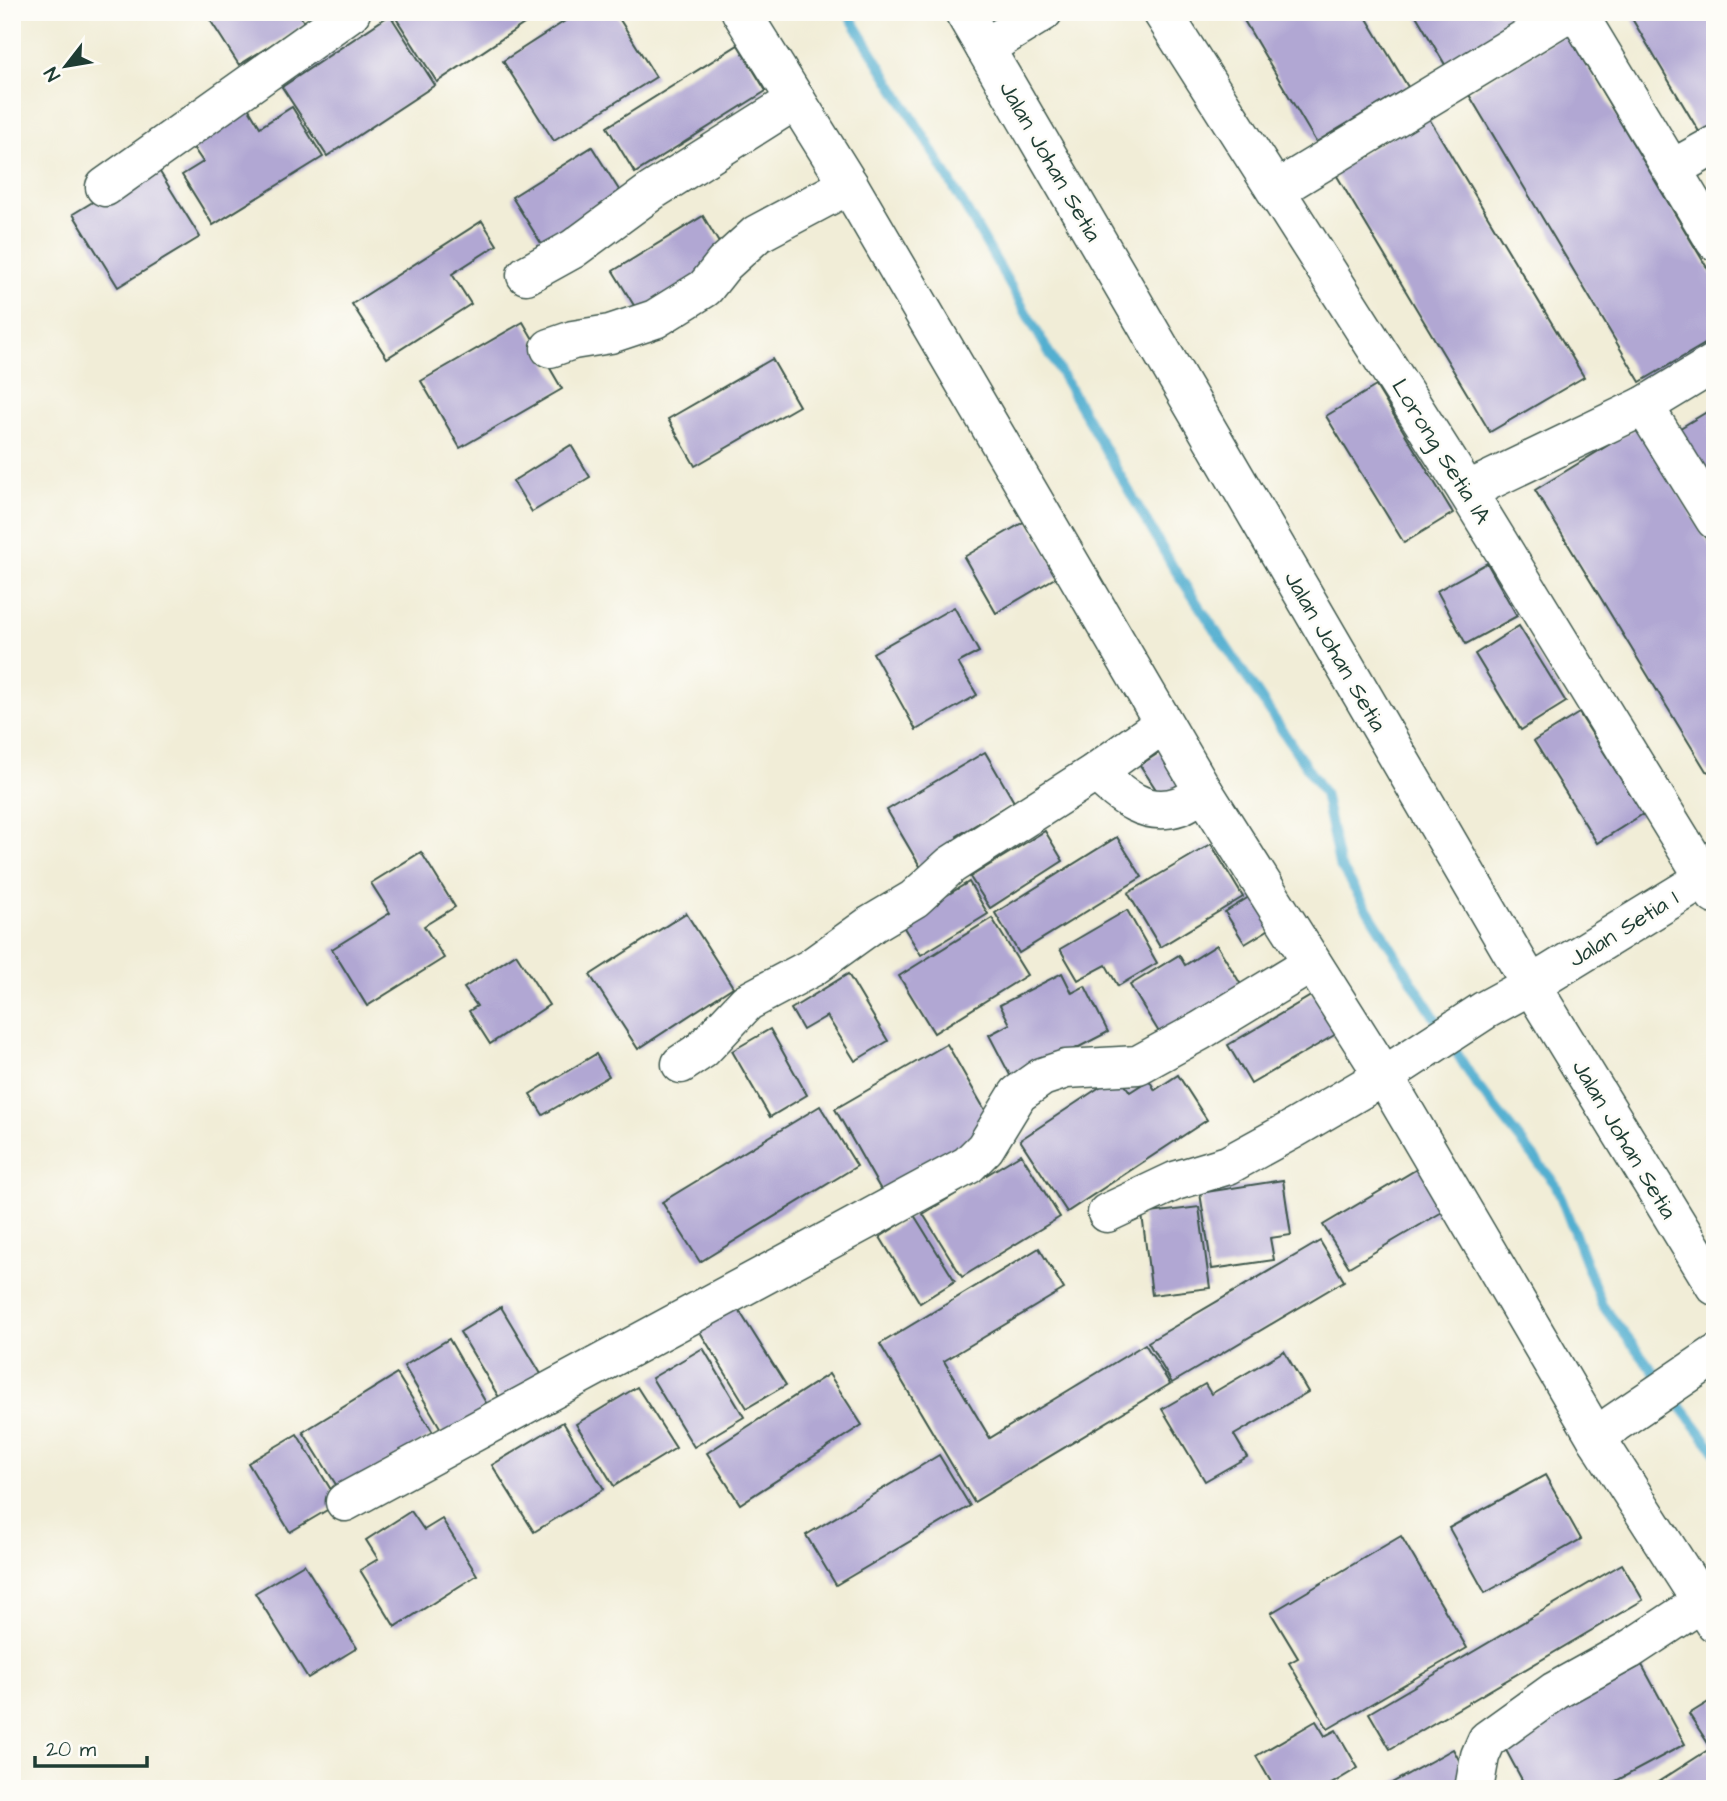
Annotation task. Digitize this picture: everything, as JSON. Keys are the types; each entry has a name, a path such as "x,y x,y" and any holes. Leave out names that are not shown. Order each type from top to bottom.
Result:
{"street":[{"path":"105,187 351,12"},
{"path":"741,12 849,185 1204,792 1312,963 1392,1070 1606,1431 1708,1613 1629,1650 1555,1691 1487,1740 1480,1756 1474,1789"},
{"name":"Jalan Johan Setia","path":"964,12 1531,985 1715,1286"},
{"path":"985,48 1043,12"},
{"name":"Lorong Setia 1A","path":"1162,12 1467,491 1711,882"},
{"path":"1276,190 1569,12"},
{"path":"1577,12 1715,241"},
{"path":"526,275 573,248 652,191 796,100"},
{"path":"1672,169 1715,145"},
{"path":"550,348 573,340 610,334 655,319 705,288 724,264 757,234 849,185"},
{"path":"1467,491 1644,406 1715,363"},
{"path":"1644,406 1715,520"},
{"path":"681,1064 702,1050 747,1002 811,968 872,924 914,899 951,865 1096,772 1163,724"},
{"path":"1096,772 1123,797 1150,810 1180,806 1204,792"},
{"name":"Jalan Setia 1","path":"1107,1213 1175,1181 1228,1165 1392,1070 1485,1010 1711,882"},
{"path":"345,1502 968,1165 985,1148 1018,1094 1042,1077 1066,1069 1138,1065 1312,963"},
{"path":"1606,1431 1708,1359"}],"building":[{"path":"205,12 298,12 305,24 239,65"},
{"path":"392,12 542,12 437,82"},
{"path":"579,12 615,12 656,77 554,141 503,61"},
{"path":"1239,12 1363,12 1408,87 1316,142"},
{"path":"1414,12 1551,12 1450,73"},
{"path":"1628,12 1715,12 1715,133 1704,140"},
{"path":"390,15 435,85 327,156 282,87"},
{"path":"1567,33 1715,281 1715,338 1640,382 1468,93"},
{"path":"738,45 766,91 635,173 607,127"},
{"path":"246,104 260,127 292,107 323,157 213,225 182,175 203,162 188,140"},
{"path":"1427,115 1584,377 1490,432 1334,171"},
{"path":"592,147 626,201 546,251 512,197"},
{"path":"155,164 200,237 118,287 73,214"},
{"path":"703,216 731,263 641,317 613,271"},
{"path":"482,221 497,245 452,274 471,304 387,358 352,304"},
{"path":"523,322 562,389 460,448 421,381"},
{"path":"772,359 799,406 695,466 668,419"},
{"path":"1376,386 1453,513 1404,543 1326,416"},
{"path":"1715,407 1715,490 1677,430"},
{"path":"1638,427 1715,553 1715,774 1706,771 1535,490"},
{"path":"571,445 590,477 532,512 513,481"},
{"path":"1027,520 1060,575 996,613 964,557"},
{"path":"1487,563 1517,616 1466,644 1437,591"},
{"path":"954,607 979,652 958,663 977,695 916,730 873,653"},
{"path":"1519,626 1566,702 1521,730 1475,654"},
{"path":"1579,713 1643,814 1597,843 1534,741"},
{"path":"1168,747 1189,779 1161,797 1140,765"},
{"path":"985,752 1014,802 957,836 964,849 924,873 887,810"},
{"path":"1045,831 1063,861 990,908 970,877"},
{"path":"1117,837 1142,877 1019,953 995,913"},
{"path":"1211,844 1243,897 1160,947 1128,893"},
{"path":"421,852 455,907 424,926 444,958 367,1006 332,949 390,913 371,883"},
{"path":"969,882 988,914 921,955 901,923"},
{"path":"1260,890 1281,922 1245,944 1225,912"},
{"path":"1127,910 1157,963 1118,986 1106,965 1078,980 1060,949"},
{"path":"686,913 733,987 638,1049 590,975"},
{"path":"992,918 1027,975 934,1033 899,976"},
{"path":"1217,945 1246,993 1165,1042 1130,985 1179,955 1185,965"},
{"path":"516,954 549,1005 490,1044 469,1011 477,1006 464,988"},
{"path":"1062,973 1072,993 1085,986 1108,1032 1013,1081 989,1035 1010,1024 1000,1005"},
{"path":"848,974 888,1041 855,1061 827,1016 803,1030 791,1009"},
{"path":"1321,990 1343,1030 1251,1084 1228,1045"},
{"path":"770,1029 807,1095 770,1117 732,1051"},
{"path":"947,1044 997,1131 885,1197 835,1109"},
{"path":"596,1054 609,1076 543,1115 530,1094"},
{"path":"1118,1075 1130,1092 1149,1080 1155,1090 1178,1075 1207,1120 1067,1212 1020,1140"},
{"path":"820,1106 857,1166 700,1262 662,1202"},
{"path":"1021,1154 1060,1217 962,1277 923,1214"},
{"path":"1424,1165 1449,1208 1349,1267 1323,1225"},
{"path":"1283,1180 1291,1235 1270,1238 1274,1260 1212,1269 1200,1193"},
{"path":"1199,1207 1210,1288 1152,1295 1142,1214"},
{"path":"914,1215 955,1281 920,1303 880,1237"},
{"path":"1320,1241 1344,1281 1172,1383 1148,1342"},
{"path":"1039,1248 1064,1289 944,1361 990,1438 1145,1344 1170,1384 974,1502 880,1344"},
{"path":"735,1304 786,1385 747,1408 697,1327"},
{"path":"501,1307 547,1384 506,1409 460,1332"},
{"path":"449,1339 493,1415 448,1441 404,1366"},
{"path":"703,1348 744,1417 694,1447 652,1378"},
{"path":"1284,1351 1308,1392 1234,1435 1247,1457 1205,1481 1162,1409 1205,1384 1211,1394"},
{"path":"397,1374 434,1434 340,1491 303,1432"},
{"path":"829,1374 862,1425 740,1504 707,1453"},
{"path":"637,1387 676,1448 614,1486 576,1424"},
{"path":"563,1422 604,1489 534,1532 492,1465"},
{"path":"297,1434 339,1503 290,1532 248,1463"},
{"path":"939,1455 970,1506 836,1585 806,1535"},
{"path":"1545,1475 1581,1539 1485,1593 1449,1528"},
{"path":"411,1511 424,1530 442,1519 477,1575 395,1627 360,1570 378,1559 366,1540"},
{"path":"1401,1536 1467,1648 1328,1729 1289,1663 1298,1658 1271,1613"},
{"path":"304,1564 357,1648 308,1678 255,1593"},
{"path":"1622,1564 1643,1600 1390,1749 1369,1713"},
{"path":"1642,1665 1685,1744 1601,1789 1527,1789 1501,1741"},
{"path":"1715,1698 1715,1789 1647,1789 1711,1748 1689,1714"},
{"path":"1316,1721 1325,1736 1336,1730 1358,1768 1323,1789 1275,1789 1256,1756"},
{"path":"1453,1749 1475,1789 1381,1789"}],"waterway":[{"path":"847,12 928,143 1173,567 1324,793 1339,864 1476,1084 1556,1185 1602,1305 1715,1451"}]}
